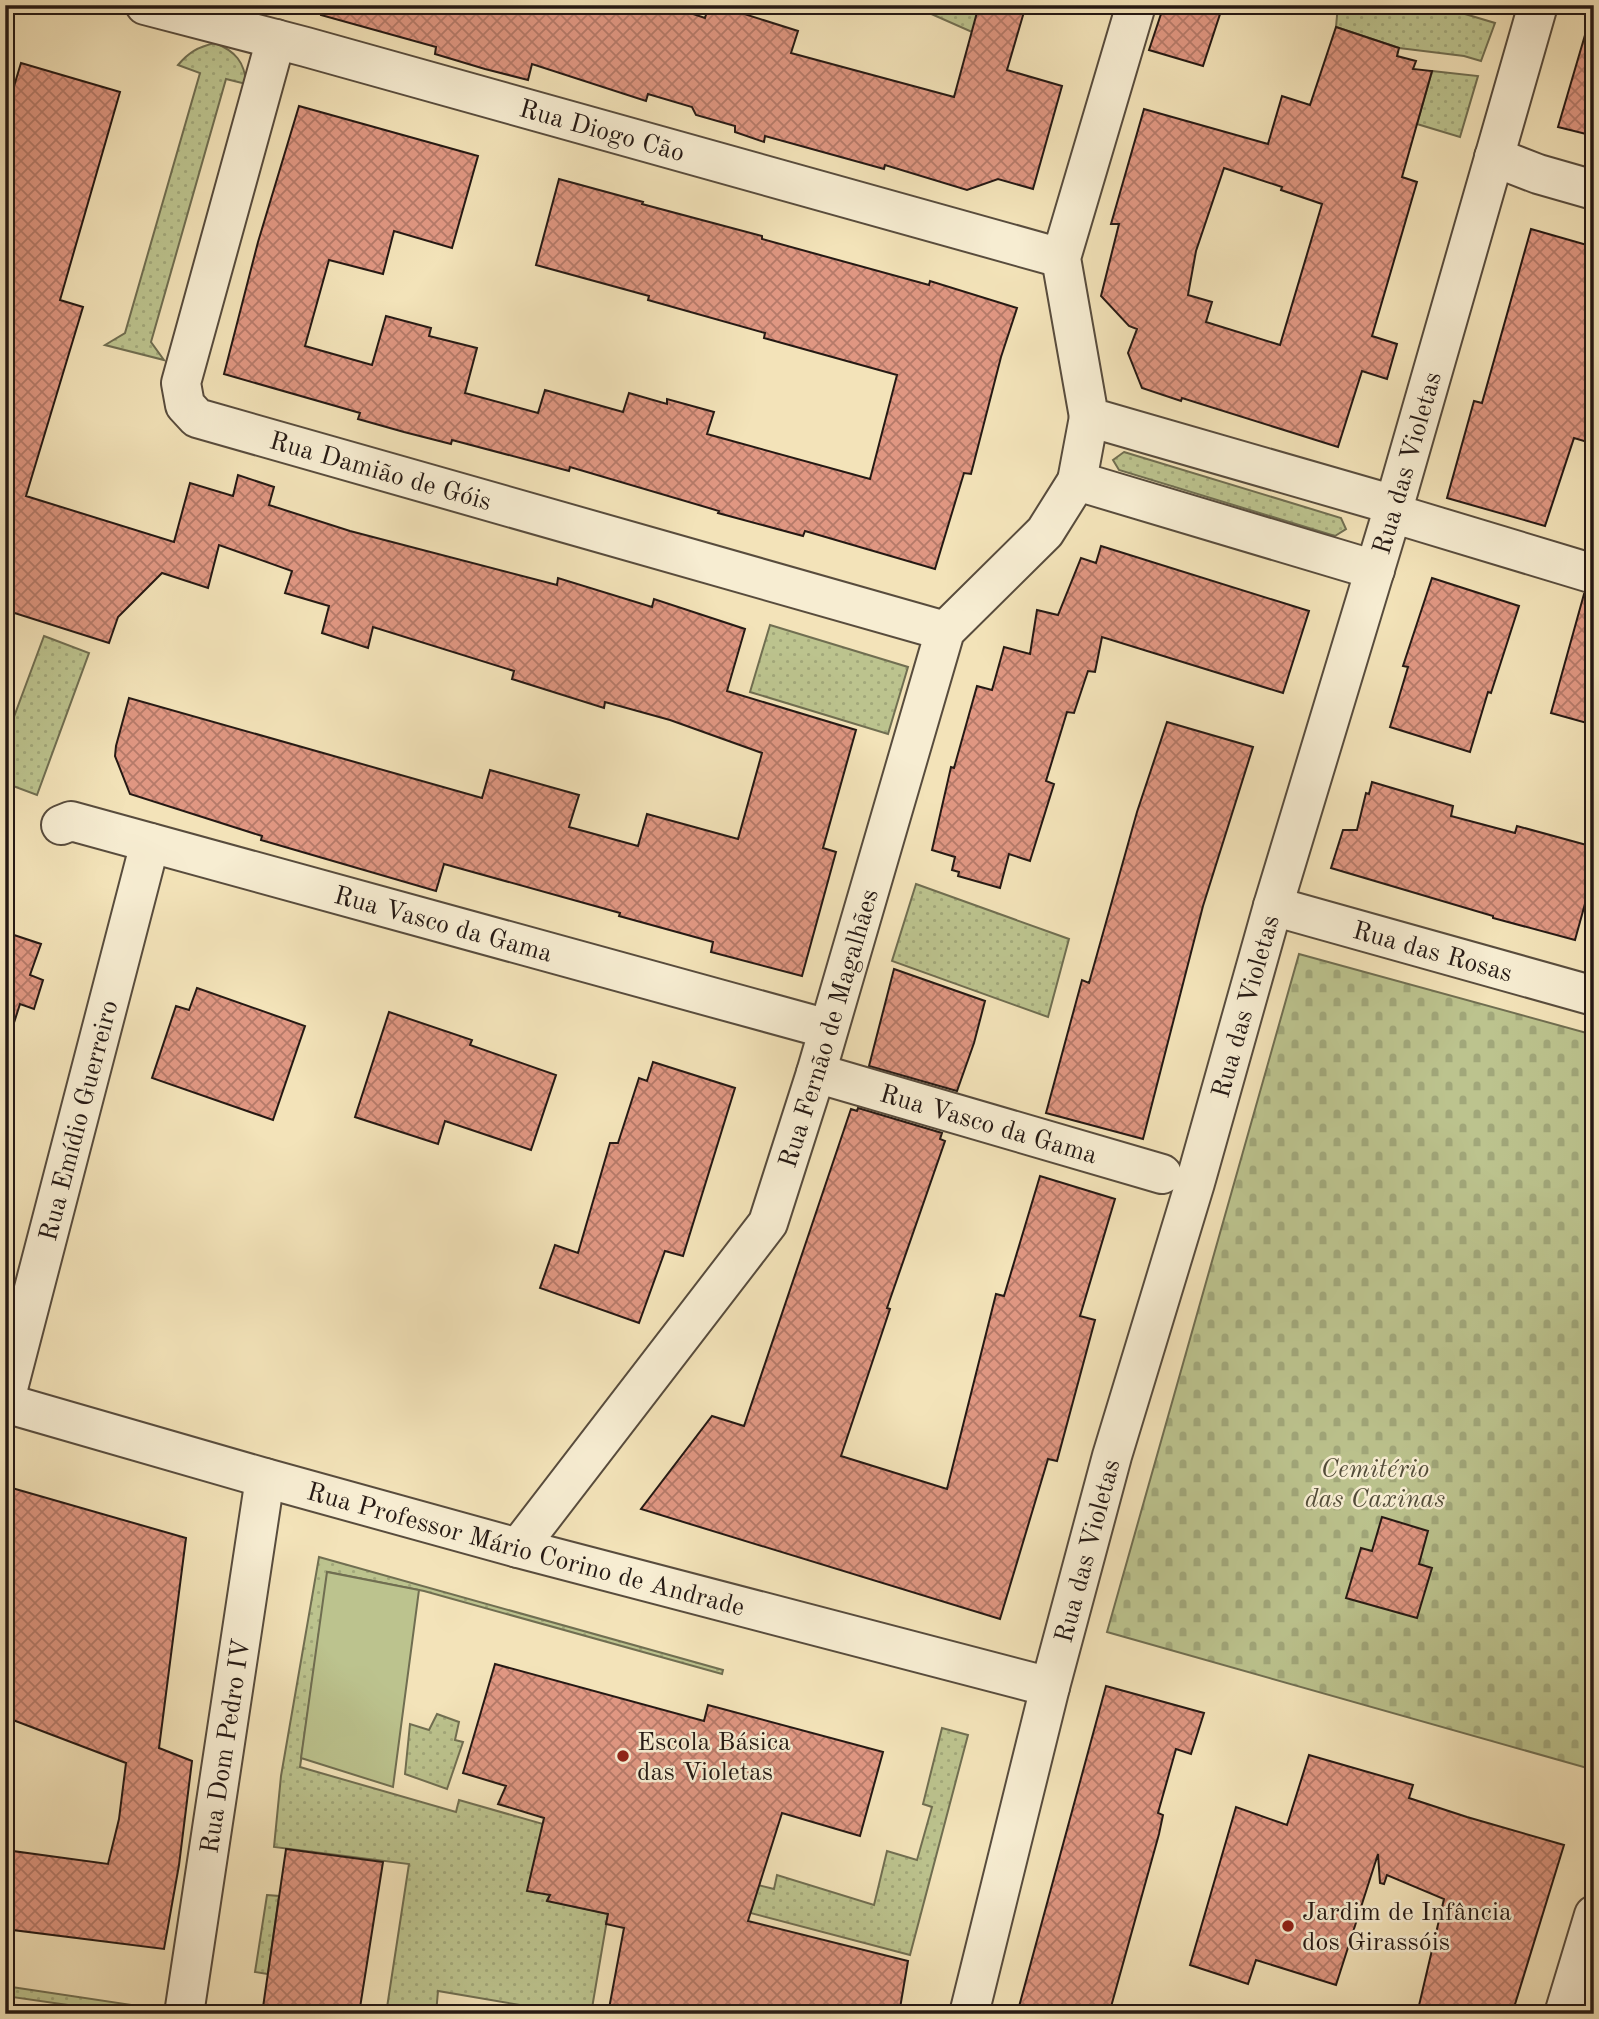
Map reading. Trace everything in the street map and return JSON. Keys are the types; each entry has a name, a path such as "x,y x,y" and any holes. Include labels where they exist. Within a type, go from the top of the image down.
{"street":[{"name":"Rua Diogo Cão","path":"145,5 276,39 1061,258"},
{"name":"Rua Fernão de Magalhães","path":"518,1548 768,1223 816,1073 945,631 1045,533 1077,481 1089,417 1061,258 1136,5"},
{"name":"Rua das Violetas","path":"969,2014 1050,1688 1112,1456 1195,1183 1273,906 1393,509 1538,5"},
{"name":"Rua Damião de Góis","path":"276,39 181,383 185,405 197,418 945,631"},
{"path":"1494,157 1594,190"},
{"path":"1089,417 1594,573"},
{"path":"1077,481 1374,570"},
{"name":"Rua Vasco da Gama","path":"61,825 71,821 828,1029"},
{"name":"Rua Emídio Guerreiro","path":"5,1402 150,843"},
{"name":"Rua das Rosas","path":"1273,906 1594,996"},
{"name":"Rua Vasco da Gama","path":"816,1073 1162,1174"},
{"name":"Rua Professor Mário Corino de Andrade","path":"5,1402 518,1548 1050,1688"},
{"name":"Rua Dom Pedro IV","path":"184,2014 265,1478"},
{"path":"1564,2014 1585,1984 1594,1915"}],"green space":[{"path":"911,5 989,5 972,32"},
{"path":"1338,5 1435,5 1495,23 1481,61 1464,56 1399,48 1336,27"},
{"path":"215,43 238,58 244,69 246,84 226,79 151,342 164,360 105,345 125,333 200,73 178,65 194,51"},
{"path":"1432,71 1478,76 1460,137 1417,124"},
{"path":"1124,452 1341,518 1346,529 1335,536 1119,470 1113,460"},
{"path":"770,625 908,667 888,734 750,692"},
{"path":"44,636 89,653 37,795 5,783 5,741"},
{"path":"916,884 1069,939 1048,1017 892,961"},
{"name":"Cemitério das Caxinas","path":"1299,954 1594,1035 1594,1770 1107,1632"},
{"path":"319,1557 723,1670 722,1674 424,1591 328,1572 300,1767 456,1812 459,1800 738,1880 774,1889 777,1875 874,1905 887,1851 917,1860 932,1807 923,1804 942,1728 968,1735 910,1955 614,1877 550,1895 547,1900 608,1914 591,2014 573,2014 438,1991 436,2014 386,2014 409,1864 274,1847 281,1776"},
{"path":"327,1572 419,1590 393,1787 301,1758"},
{"path":"437,1714 459,1722 455,1740 463,1742 447,1789 405,1774 410,1724 429,1730"},
{"path":"267,1895 279,1896 268,1974 255,1972"},
{"path":"5,1986 132,2005 131,2014 5,1996"}],"building":[{"path":"322,5 666,5 705,18 709,5 716,5 798,31 791,53 954,97 979,5 1026,5 1007,70 1062,86 1033,189 998,179 967,190 885,165 884,169 765,136 764,142 735,132 735,126 696,115 692,107 648,94 646,101 532,64 528,80 485,69 435,54 436,47 321,15"},
{"path":"1164,5 1223,5 1203,66 1149,50"},
{"path":"1336,27 1399,48 1397,56 1416,61 1413,69 1432,71 1402,177 1417,182 1372,336 1397,344 1387,379 1362,371 1338,447 1142,388 1128,353 1137,329 1129,326 1101,296 1119,224 1111,224 1144,109 1268,144 1282,96 1310,105","holes":["1224,168 1282,187 1281,190 1322,204 1280,345 1206,322 1212,302 1188,295 1196,251"]},
{"path":"1585,35 1594,36 1594,136 1558,127"},
{"path":"21,63 120,92 60,300 83,307 26,496 174,542 190,483 233,496 238,475 274,487 269,505 350,531 557,585 558,578 652,607 654,599 745,629 727,691 856,730 823,848 836,852 802,976 711,952 713,942 444,864 436,891 261,840 262,836 130,794 115,756 129,698 482,798 490,770 579,795 569,827 638,846 647,814 738,839 762,753 670,720 605,702 604,708 512,679 514,671 373,627 368,648 322,633 329,606 285,593 292,571 219,545 208,588 162,573 118,617 109,643 5,610 5,116"},
{"path":"299,106 478,156 452,248 394,231 383,274 329,260 305,346 372,365 386,316 431,328 429,336 477,348 465,393 538,413 545,390 623,412 629,393 667,404 667,399 714,412 707,434 870,479 897,375 764,338 765,333 648,300 649,296 536,265 559,179 762,236 762,239 929,285 930,281 1017,308 1001,357 971,474 964,473 935,569 805,531 803,536 718,513 719,511 570,467 569,471 452,440 451,444 404,432 358,419 360,413 224,374 258,242"},
{"path":"1531,229 1594,247 1594,444 1574,438 1545,526 1447,498 1474,401 1482,403"},
{"path":"1101,546 1309,611 1283,693 1102,637 1095,672 1088,671 1074,713 1067,712 1046,781 1054,784 1030,861 1009,854 1000,888 958,876 959,872 952,870 955,857 932,850 951,767 954,768 977,686 992,690 1004,647 1030,654 1037,610 1058,615 1081,558 1096,563"},
{"path":"1432,578 1519,606 1470,752 1390,727 1408,667 1403,666"},
{"path":"1584,594 1594,595 1594,725 1551,713"},
{"path":"1167,722 1253,747 1203,906 1143,1139 1046,1113 1082,980 1089,983 1137,812"},
{"path":"1372,782 1453,806 1451,816 1515,833 1517,826 1594,847 1594,871 1575,940 1493,918 1331,868 1343,830 1357,830 1366,793 1369,794"},
{"path":"5,932 41,944 30,975 43,980 34,1009 20,1004 11,1032 5,1031"},
{"path":"894,969 985,1001 957,1091 869,1066"},
{"path":"197,988 305,1026 273,1120 152,1078 176,1006 189,1010"},
{"path":"389,1012 472,1040 470,1045 556,1075 531,1150 445,1121 438,1144 355,1117"},
{"path":"653,1062 735,1088 683,1256 665,1251 639,1323 540,1288 555,1245 578,1253 610,1143 618,1143 639,1078 647,1081"},
{"path":"858,1108 942,1133 940,1139 945,1141 887,1308 890,1309 841,1456 947,1489 996,1294 1004,1296 1040,1176 1115,1199 1080,1316 1095,1320 1057,1461 1048,1459 1000,1619 641,1509 712,1416 744,1426 851,1109 857,1111"},
{"path":"5,1486 186,1538 159,1748 192,1761 179,1865 164,1949 5,1929 5,1850 108,1864 119,1819 126,1763 5,1717"},
{"path":"1382,1517 1428,1531 1419,1564 1432,1568 1417,1618 1346,1598 1361,1548 1372,1551"},
{"path":"495,1664 704,1721 708,1705 883,1752 860,1836 782,1813 748,1921 908,1961 899,2014 608,2014 624,1928 606,1924 608,1914 547,1901 550,1895 527,1891 544,1818 498,1804 506,1786 463,1773"},
{"path":"1106,1686 1204,1713 1191,1754 1176,1749 1158,1813 1163,1815 1159,1834 1109,2014 1017,2014"},
{"path":"1309,1755 1413,1785 1409,1798 1564,1845 1512,2014 1417,2014 1444,1899 1387,1875 1384,1884 1380,1883 1378,1854 1336,1985 1256,1960 1248,1984 1190,1965 1236,1807 1287,1825"},
{"path":"286,1849 383,1862 359,2014 262,2014"}],"place":[{"name":"Escola Básica das Violetas","path":"623,1756"},
{"name":"Jardim de Infância dos Girassóis","path":"1288,1926"}]}
